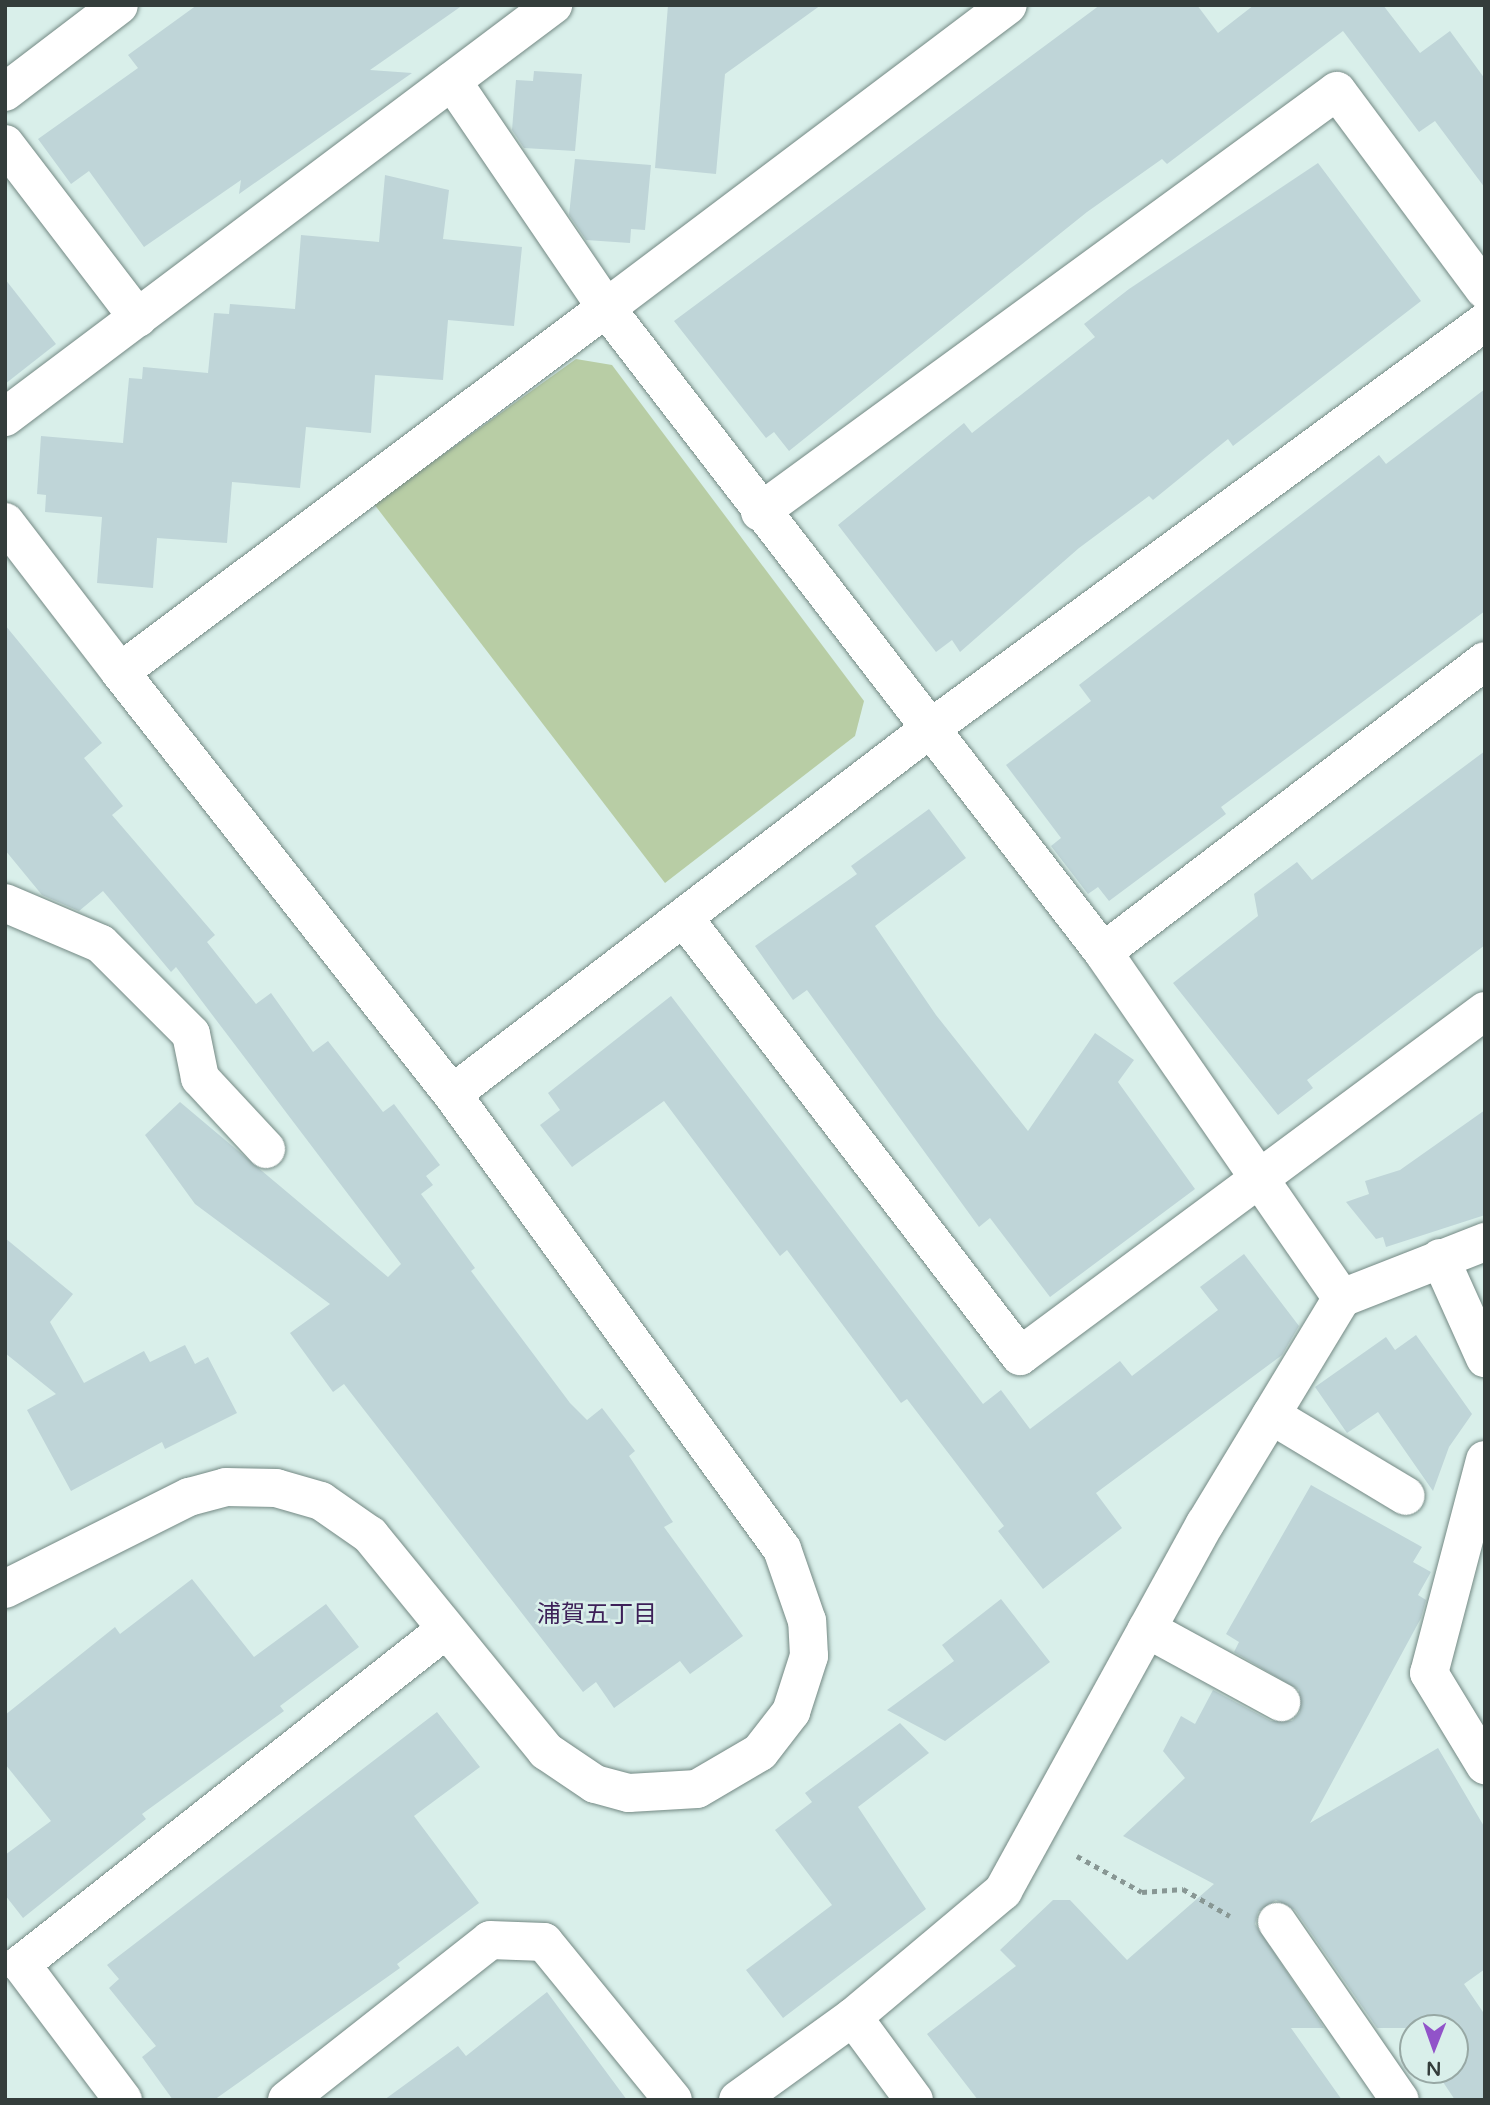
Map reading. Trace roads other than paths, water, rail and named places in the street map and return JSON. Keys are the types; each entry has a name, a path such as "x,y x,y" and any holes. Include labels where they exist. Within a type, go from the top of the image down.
{"street":[{"path":"5,92 119,5"},
{"path":"5,417 553,5"},
{"path":"120,672 607,309 1008,5"},
{"path":"452,81 607,309 927,730 1103,952 1265,1180 1342,1298"},
{"path":"760,512 1337,91 1485,290"},
{"path":"5,144 138,318"},
{"path":"452,1094 927,730 1485,322"},
{"path":"5,522 452,1094 782,1549 801,1591 808,1656 791,1712 760,1752 697,1789 629,1793 595,1784 545,1751 444,1630 370,1535 321,1501 264,1487 226,1487 189,1497 5,1589"},
{"path":"1103,952 1485,661"},
{"path":"5,903 101,944 191,1034 200,1078 265,1149"},
{"path":"684,918 1020,1356 1265,1180 1485,1011"},
{"path":"738,2100 853,2017 1003,1891 1037,1834 1147,1629 1342,1298 1485,1242"},
{"path":"1440,1258 1485,1358"},
{"path":"1271,1415 1406,1496"},
{"path":"1485,1460 1471,1565 1429,1673 1485,1765"},
{"path":"1147,1629 1281,1702"},
{"path":"122,2100 21,1964 444,1630"},
{"path":"1277,1922 1400,2100"},
{"path":"287,2100 490,1940 544,1942 673,2100"},
{"path":"853,2017 914,2100"}],"district":[{"name":"浦賀五丁目","path":"597,1615"}]}
